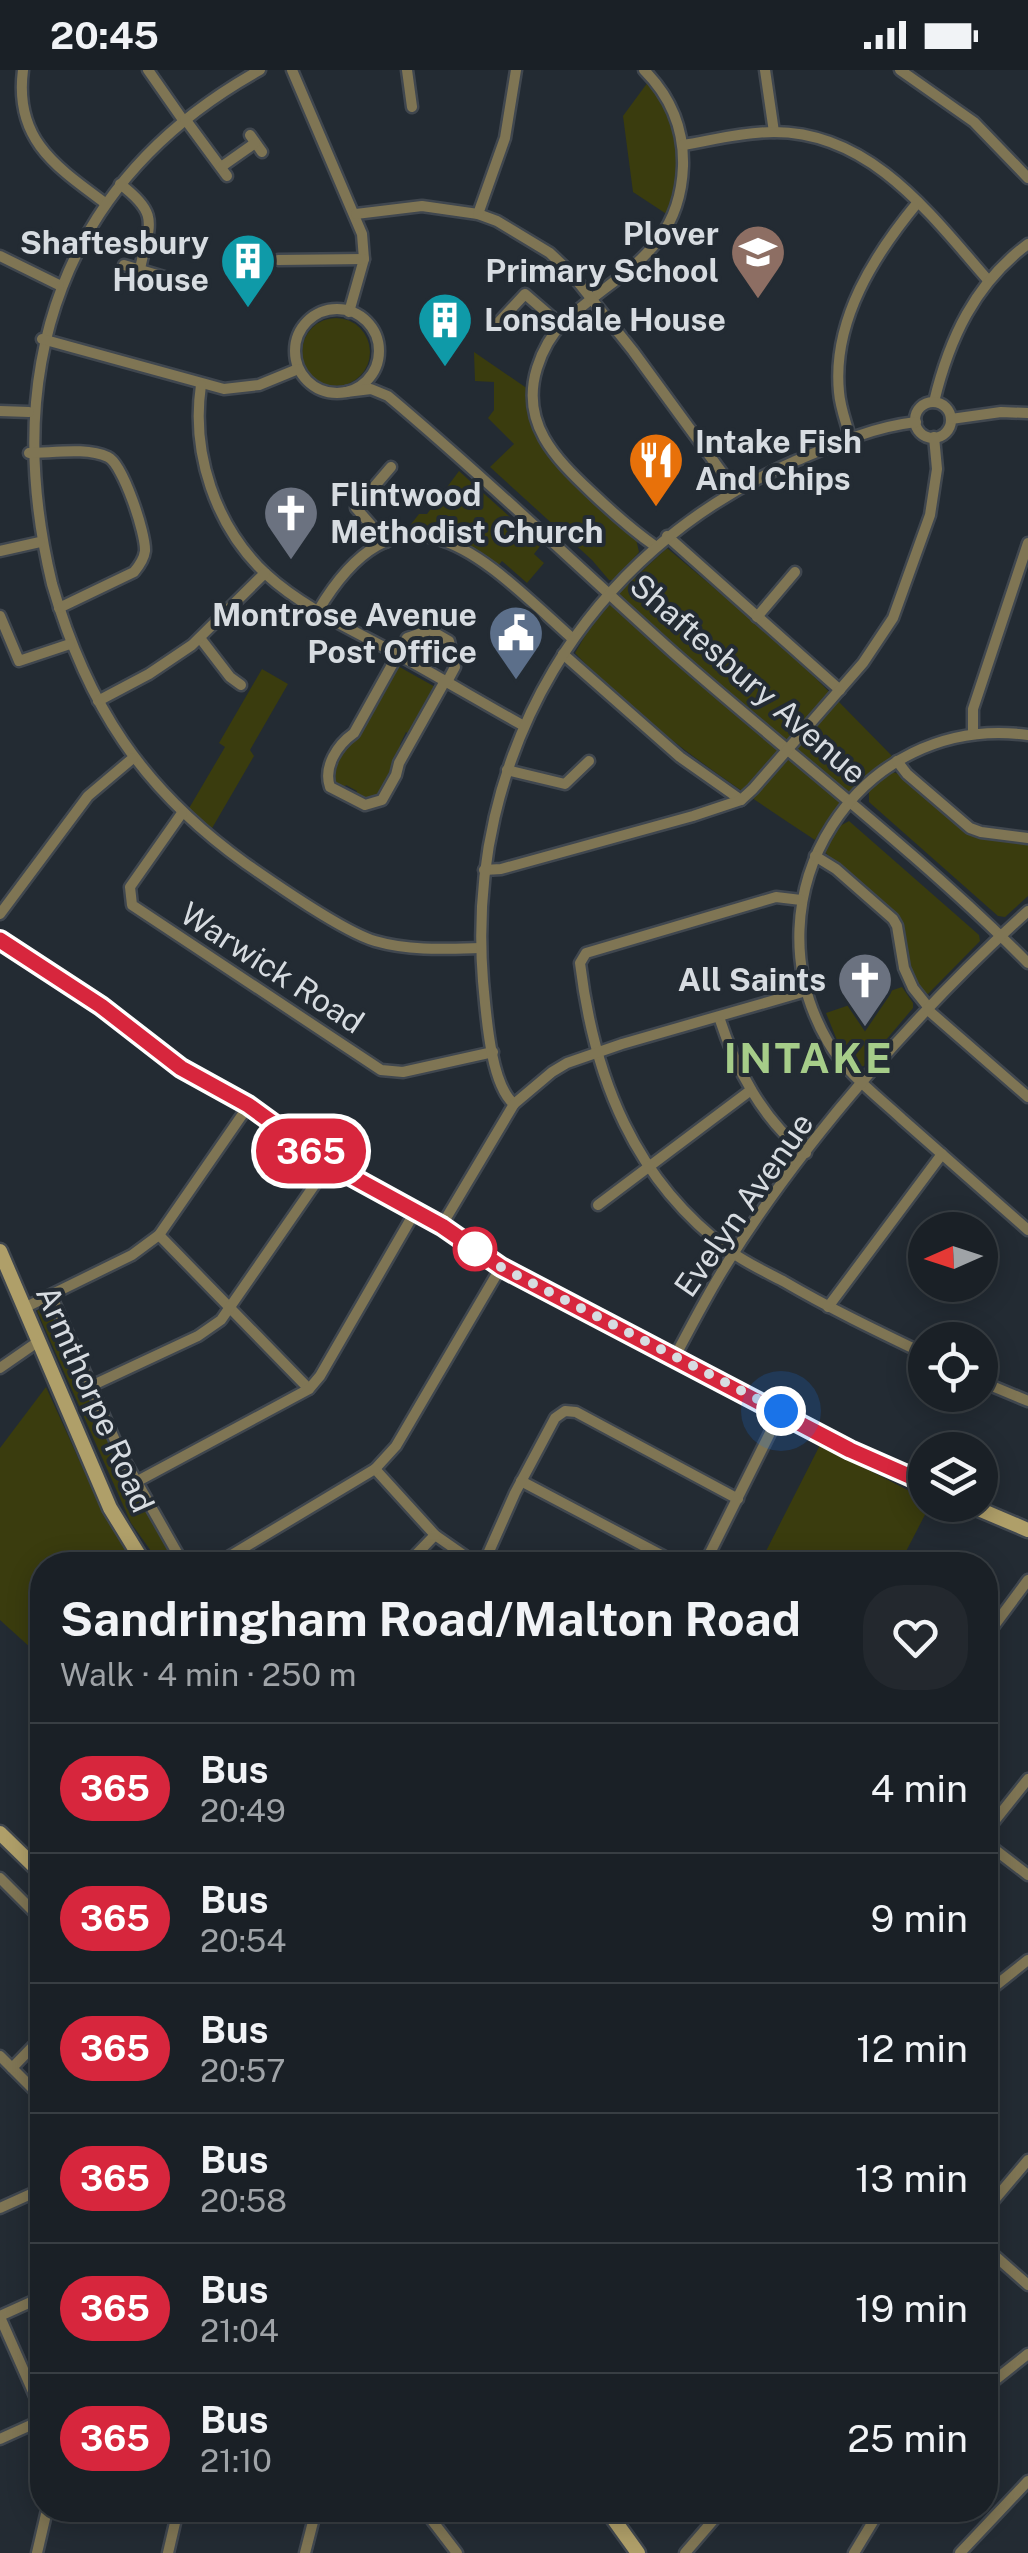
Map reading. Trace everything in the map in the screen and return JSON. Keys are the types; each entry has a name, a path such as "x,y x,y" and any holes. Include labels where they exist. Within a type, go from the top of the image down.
{"street":[{"path":"23,70 22,106 36,143 63,172 105,203"},
{"path":"148,70 224,172 256,143"},
{"path":"260,70 184,120 141,158 105,203 59,285 42,339 30,412 29,454 40,542 70,644 98,702 133,758 182,813 269,880 374,940 414,948 480,948"},
{"path":"292,70 362,234 364,259 349,312"},
{"path":"407,70 412,107"},
{"path":"478,214 505,138 516,70"},
{"path":"644,70 670,105 683,145 679,195 659,240 632,270 561,325 544,348 533,379 532,399 541,435 551,453 628,526 655,546"},
{"path":"765,70 774,132"},
{"path":"900,70 974,122 1028,178"},
{"path":"683,145 774,132 850,151 884,171 918,202 988,280"},
{"path":"120,184 138,197 148,211 150,221 140,270"},
{"path":"850,437 839,397 841,345 850,314 876,259 918,202"},
{"path":"356,214 429,206 478,214 550,253 592,300 734,489"},
{"path":"934,402 956,333 988,280 1028,244"},
{"path":"0,256 59,285"},
{"path":"278,260 364,259"},
{"path":"124,264 164,277"},
{"path":"498,324 524,294 561,325"},
{"path":"334,309 362,317 374,331 378,376 388,396 371,389 319,389 306,381 298,369 296,342 310,319 334,309"},
{"path":"42,339 201,385 245,389 298,369"},
{"path":"346,392 370,377 379,357"},
{"path":"201,385 200,440 213,493 234,534 265,573 318,611 524,726"},
{"name":"Shaftesbury Avenue","path":"388,396 674,653 850,801 1028,963"},
{"path":"934,402 946,407 951,419 946,432 934,438 921,432 916,422 920,408 934,402"},
{"path":"0,411 30,412"},
{"path":"951,419 1002,412 1028,413"},
{"path":"514,1104 505,1094 492,1052 480,948 484,870 506,770 524,726 563,654 610,592 655,546 734,489 850,437 916,422"},
{"path":"484,870 502,869 741,800 840,690 884,634 924,537 936,487 934,438"},
{"path":"29,454 87,453 112,460 123,473 144,545 142,562 134,572 60,608"},
{"path":"386,542 356,508 391,467"},
{"path":"667,536 840,690"},
{"path":"318,611 359,556 386,542 418,537 463,546 490,565 572,640"},
{"path":"0,551 40,542"},
{"path":"973,734 972,709 1028,543"},
{"path":"756,617 796,572"},
{"path":"98,702 149,674 200,638 265,573"},
{"path":"0,616 19,661 70,644"},
{"path":"430,630 446,638 455,659 382,800 373,804 357,802 330,787 327,773 398,655 405,640 430,630"},
{"path":"200,638 230,677 241,685"},
{"path":"563,654 680,758 741,800"},
{"path":"1028,735 973,734 928,746 869,782 830,827 814,856 801,900 798,936 806,991 828,1042 863,1084 1028,1230"},
{"path":"0,914 88,796 133,758"},
{"path":"506,770 564,784 589,761"},
{"path":"897,762 970,828 1028,838"},
{"name":"Warwick Road","path":"182,813 130,886 132,904 381,1070 403,1072 492,1052"},
{"path":"814,856 893,919 908,978 929,1009 1028,1097"},
{"path":"801,900 776,898 586,953 580,964 595,1052 612,1100 648,1166 704,1230 733,1254 908,1346"},
{"name":"Evelyn Avenue","path":"674,1358 733,1254 806,1152 929,1009 1028,911"},
{"path":"0,940 101,1006 181,1068 248,1105 329,1164 416,1210 501,1267 850,1450 908,1476"},
{"path":"442,1226 514,1104 552,1072 595,1052 806,991"},
{"path":"719,1017 728,1046 752,1090 777,1125 806,1152"},
{"path":"598,1206 752,1090"},
{"path":"24,1308 132,1255 159,1235 248,1105"},
{"path":"828,1307 942,1154"},
{"path":"91,1386 198,1336 232,1309 329,1164"},
{"path":"136,1482 309,1389 416,1210"},
{"path":"159,1235 309,1389"},
{"name":"Armthorpe Road","path":"0,1252 110,1508 137,1552"},
{"path":"237,1552 374,1469 396,1446 501,1267"},
{"name":"Armthorpe Road","path":"51,1295 136,1482 176,1552"},
{"path":"0,1368 39,1341"},
{"path":"998,1388 1028,1401"},
{"path":"559,1397 564,1411"},
{"path":"486,1552 555,1418 564,1411 576,1412 738,1500"},
{"path":"711,1552 781,1411"},
{"path":"374,1469 435,1535 460,1552"},
{"path":"522,1481 656,1552"},
{"path":"998,1517 1028,1530"},
{"path":"419,1552 435,1535"},
{"path":"998,1620 1028,1580"},
{"path":"998,1817 1028,1779"},
{"path":"0,1834 30,1863"},
{"path":"998,1852 1028,1875"},
{"path":"0,1878 30,1908"},
{"path":"998,1984 1028,1960"},
{"path":"12,2068 30,2049"},
{"path":"0,2056 30,2086"},
{"path":"998,2195 1028,2160"},
{"path":"2,2204 30,2194"},
{"path":"998,2259 1028,2285"},
{"path":"30,2302 0,2316 30,2385"},
{"path":"998,2378 1028,2354"},
{"path":"0,2440 30,2426"},
{"path":"998,2513 1028,2481"},
{"path":"37,2553 44,2522"},
{"path":"168,2553 175,2522"},
{"path":"305,2553 313,2522"},
{"path":"433,2522 457,2553"},
{"path":"616,2522 638,2553"},
{"path":"686,2553 712,2522"},
{"path":"854,2553 873,2522"},
{"path":"960,2553 989,2522"}],"shaded area":[{"path":"648,82 667,112 676,146 673,198 668,215 633,192 623,116"},
{"path":"336,318 360,328 370,352 360,376 336,386 312,376 302,352 312,328"},
{"path":"474,352 528,389 531,414 550,456 581,491 636,539 639,552 616,580 609,580 490,467 514,444 488,418 494,410 494,382 475,381"},
{"path":"459,471 541,545 534,554 544,563 527,583 502,561 497,567 466,544 408,528 419,514 427,514"},
{"path":"667,548 789,651 892,756 849,794 815,840 660,730 575,653 600,610"},
{"path":"396,665 437,688 411,735 406,732 391,777 373,802 355,797 357,791 346,785 342,790 334,787 331,769"},
{"path":"262,669 288,684 250,750 254,756 211,830 188,810 225,747 219,743"},
{"path":"892,772 903,775 967,831 1028,842 1028,896 1005,917 998,916 869,802 869,791"},
{"path":"849,821 979,935 980,941 928,994 919,991 907,970 901,930 825,852 838,827"},
{"path":"902,987 913,1008 864,1066 857,1067 841,1050 826,1013"},
{"path":"47,1304 122,1467 171,1552 152,1552 131,1523 37,1311"},
{"path":"46,1387 90,1484 129,1552 30,1552 30,1647 0,1620 0,1448"},
{"path":"820,1445 908,1490 908,1522 921,1522 906,1552 766,1552"}],"bus line":[{"name":"365","path":"0,940 101,1006 156,1052 248,1105 329,1164 442,1226 501,1267 850,1450 908,1476"}],"place":[{"name":"Plover Primary School","path":"758,301"},
{"name":"Shaftesbury House","path":"248,310"},
{"name":"Lonsdale House","path":"445,369"},
{"name":"Intake Fish And Chips","path":"656,509"},
{"name":"Flintwood Methodist Church","path":"291,562"},
{"name":"Montrose Avenue Post Office","path":"516,682"},
{"name":"All Saints","path":"865,1029"}],"district":[{"name":"INTAKE","path":"809,1058"}],"route":[{"path":"475,1249 501,1267 781,1411"}]}
